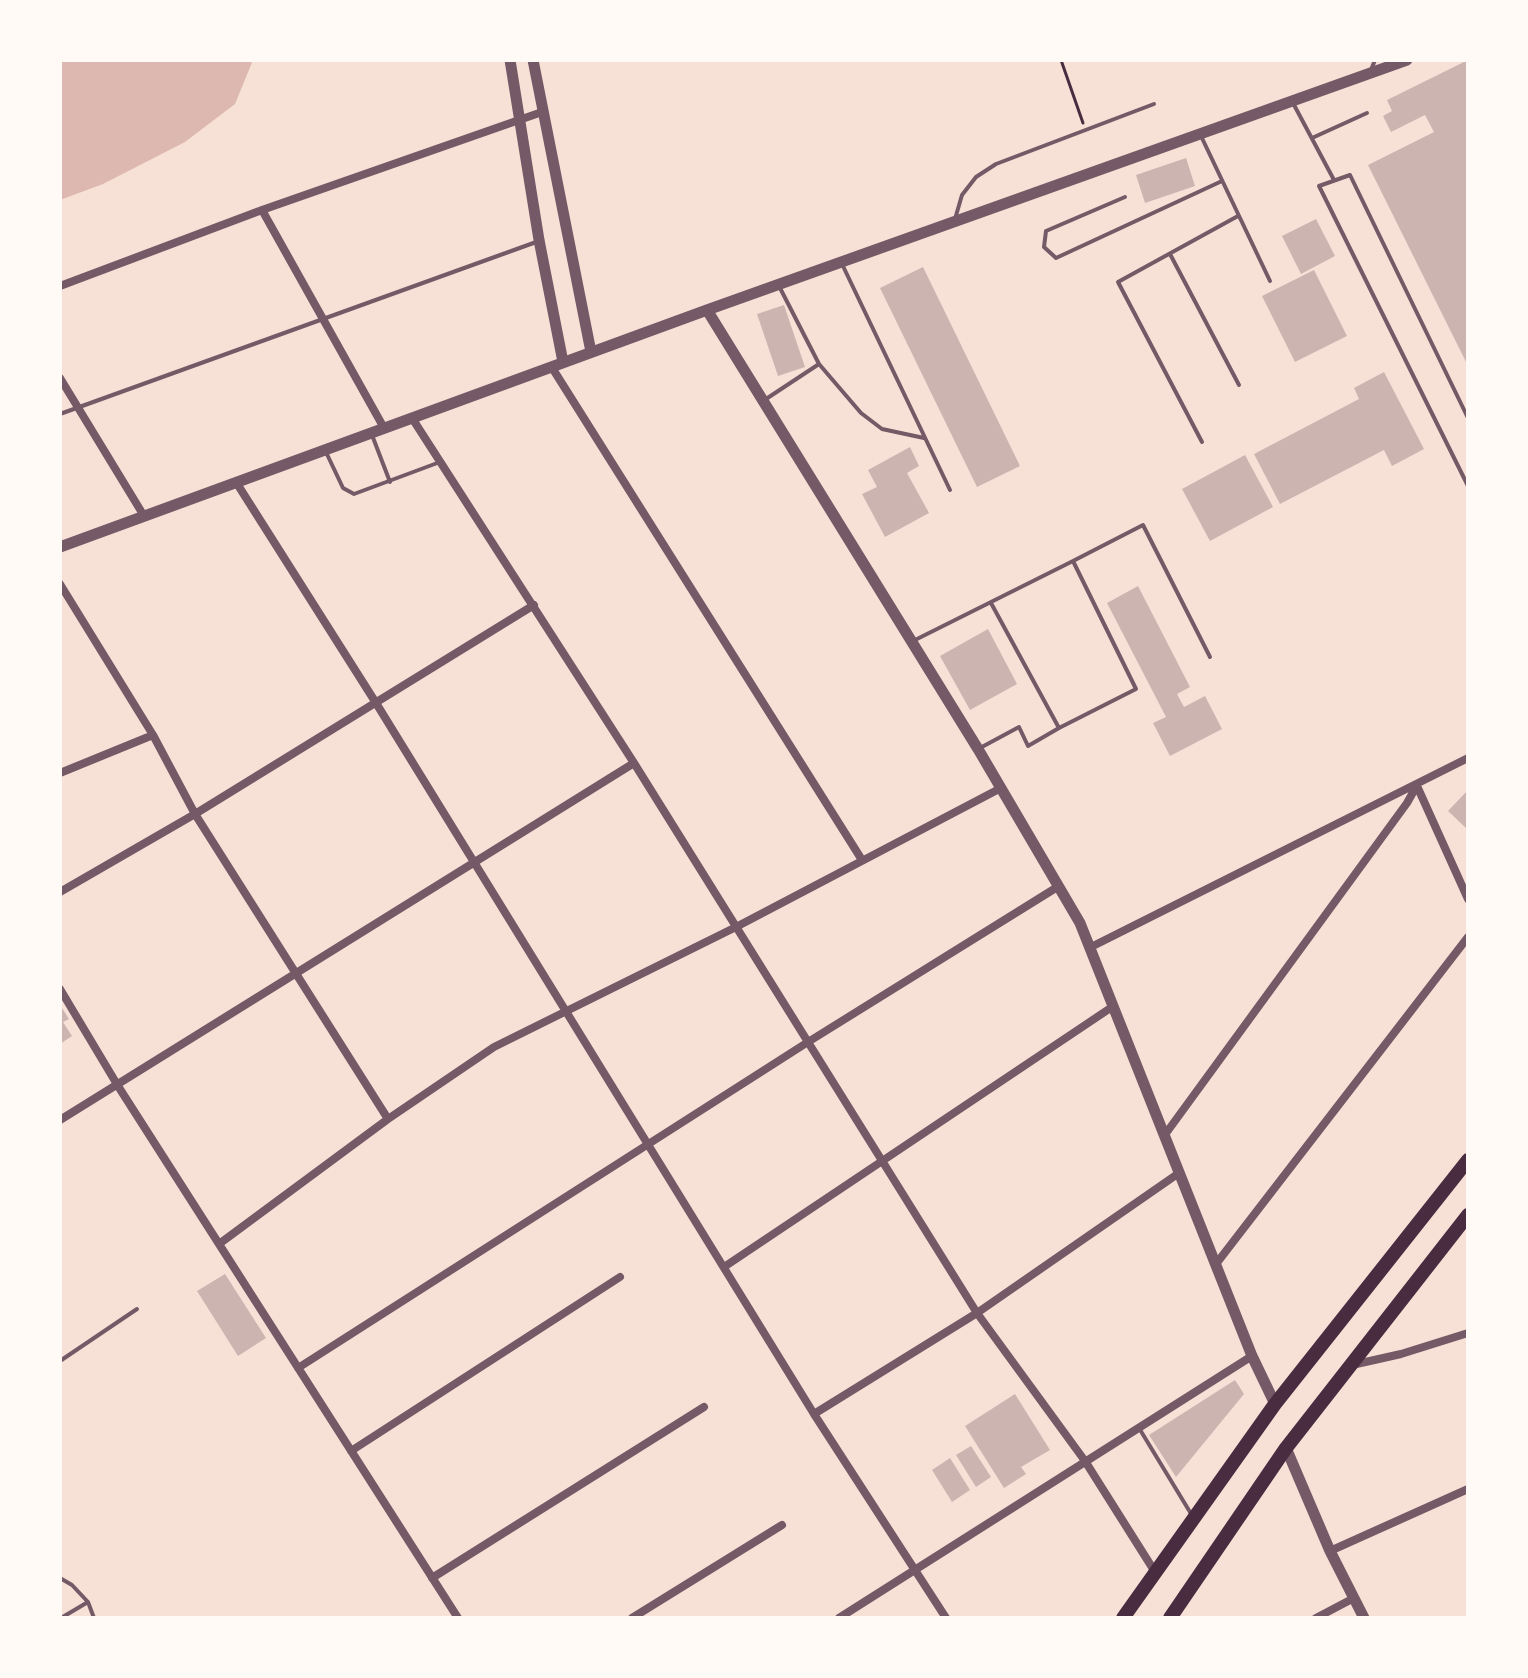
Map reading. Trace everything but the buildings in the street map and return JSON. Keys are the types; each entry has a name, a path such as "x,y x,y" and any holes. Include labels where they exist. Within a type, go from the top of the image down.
{"highway":[{"path":"1123,1618 1275,1404 1468,1160"},
{"path":"1170,1618 1286,1448 1468,1215"}],"street":[{"path":"510,60 557,364 862,860"},
{"path":"533,60 591,352"},
{"path":"60,547 557,364 1407,60"},
{"path":"60,286 262,210 542,112"},
{"path":"262,210 384,428"},
{"path":"707,310 978,749 1059,886 1091,947 1112,1007 1252,1356 1275,1404"},
{"path":"60,378 144,516"},
{"path":"412,418 634,763 977,1313 1085,1461 1155,1572"},
{"path":"236,482 474,861 814,1414 946,1618"},
{"path":"60,584 153,735 195,814 388,1119"},
{"path":"60,892 195,814 534,605"},
{"path":"60,773 153,735"},
{"path":"1091,947 1468,758"},
{"path":"60,1120 634,763"},
{"path":"1418,785 1468,899"},
{"path":"1164,1136 1418,785"},
{"path":"219,1244 388,1119 494,1047 736,927 1001,788"},
{"path":"298,1368 808,1042 1059,886"},
{"path":"1216,1264 1468,937"},
{"path":"60,989 118,1086 458,1618"},
{"path":"724,1267 1112,1007"},
{"path":"814,1414 977,1313 1179,1173"},
{"path":"351,1451 620,1277"},
{"path":"1351,1365 1401,1354 1468,1333"},
{"path":"839,1618 1252,1356"},
{"path":"432,1578 704,1407"},
{"path":"1286,1448 1330,1551 1364,1618"},
{"path":"1330,1551 1468,1489"},
{"path":"632,1618 782,1525"},
{"path":"1316,1618 1354,1598"}],"lane":[{"path":"1370,73 1375,60"},
{"path":"1292,101 1335,180"},
{"path":"954,221 962,195 976,177 996,164 1154,104"},
{"path":"1312,138 1367,113"},
{"path":"1200,134 1270,281"},
{"path":"1468,418 1350,175 1319,186 1468,486"},
{"path":"1125,197 1046,231 1044,247 1056,258 1222,181"},
{"path":"1202,442 1118,282 1238,216"},
{"path":"60,414 539,240"},
{"path":"1170,254 1239,385"},
{"path":"841,262 950,490"},
{"path":"778,285 819,364 861,413 882,429 924,439"},
{"path":"764,401 819,364"},
{"path":"371,433 390,482"},
{"path":"325,450 343,488 354,494 440,462"},
{"path":"912,642 1143,525 1210,657"},
{"path":"978,749 1019,727 1028,746 1136,689 1073,561"},
{"path":"991,603 1059,728"},
{"path":"60,1361 137,1309"},
{"path":"1138,1426 1193,1517"},
{"path":"60,1578 72,1585 88,1602 94,1618"},
{"path":"61,1618 88,1602"}],"path":[{"path":"1061,60 1085,130"}],"shaded area":[{"path":"60,60 253,60 235,104 185,142 103,184 60,200"}]}
